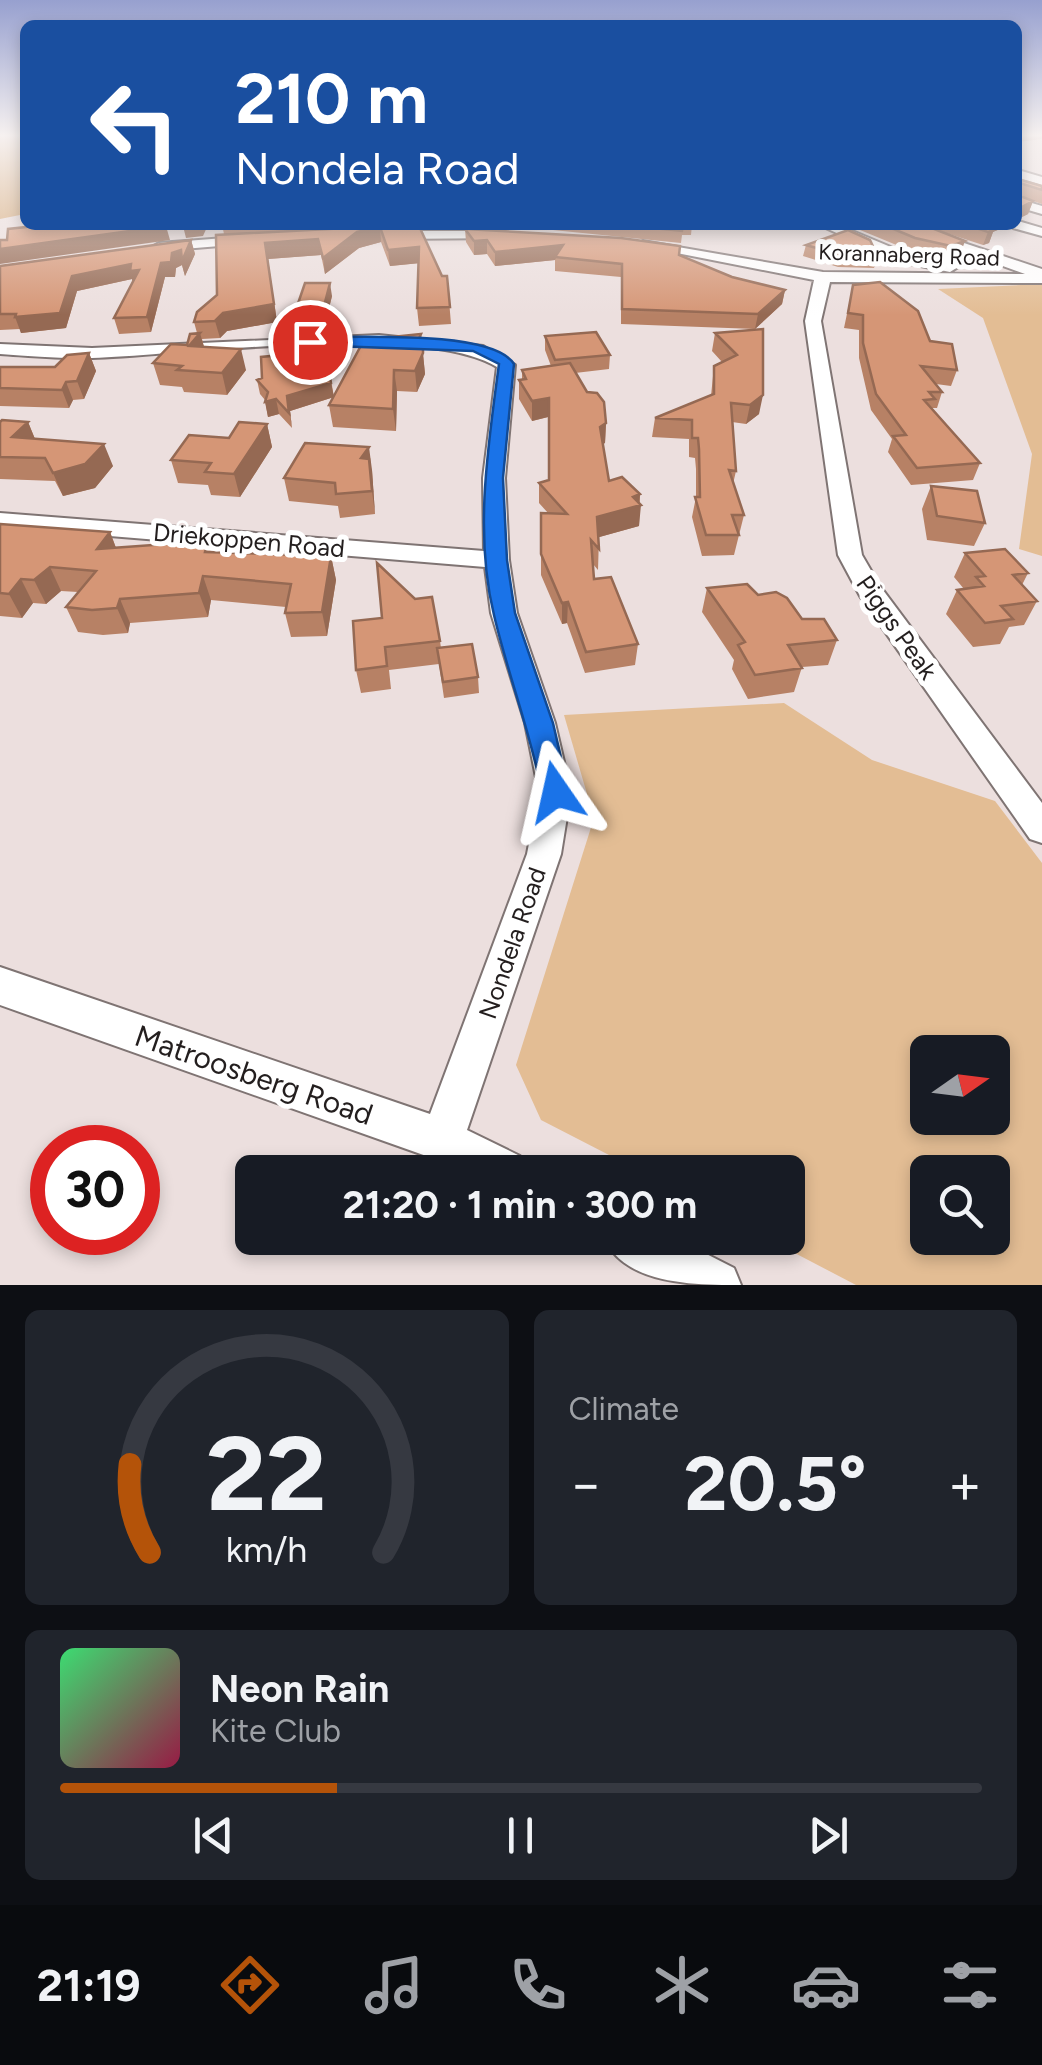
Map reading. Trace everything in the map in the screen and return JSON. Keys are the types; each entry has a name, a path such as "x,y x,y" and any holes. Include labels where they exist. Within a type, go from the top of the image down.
{"street":[{"path":"838,230 906,259 1005,281"},
{"path":"910,230 1042,276"},
{"path":"380,235 525,236"},
{"path":"144,248 276,238"},
{"name":"Korannaberg Road","path":"622,243 822,277 1005,281 1042,276"},
{"name":"Piggs Peak","path":"822,277 813,321 850,555 868,590 1042,828"},
{"name":"Nondela Road","path":"0,350 94,353 350,341 435,343 491,350 501,356 507,373 496,440 497,560 504,613 540,723 556,792 544,854 442,1140"},
{"name":"Driekoppen Road","path":"0,520 497,560"},
{"name":"Matroosberg Road","path":"0,986 442,1140 471,1155"},
{"path":"660,1255 717,1285"}],"shaded area":[{"path":"0,195 20,195 20,215 0,219"},
{"path":"1042,284 1042,556 1019,549 1032,454 983,318 938,289"},
{"path":"784,703 872,760 995,801 1042,863 1042,1285 856,1285 799,1255 805,1255 805,1155 609,1155 541,1120 516,1065 594,818 564,715"}],"building":[{"path":"8,229 137,230 0,249 0,240 7,240"},
{"path":"366,230 357,232 323,258 318,239 265,243 274,304 223,313 215,321 194,322 197,312 217,295 216,235"},
{"path":"381,230 421,230 442,276 447,276 450,307 417,308 419,247 388,250"},
{"path":"466,230 621,238 680,246 679,255 732,277 785,290 758,314 622,309 622,264 555,257 563,245 495,252 487,240 474,241"},
{"path":"848,230 870,240 878,257 841,255 806,245"},
{"path":"896,230 937,230 965,241 951,246"},
{"path":"191,240 182,261 181,250 172,253 171,262 161,263 147,317 114,318 139,270 130,271 131,264 72,276 60,313 15,317 16,314 0,314 0,266"},
{"path":"880,282 918,311 930,341 952,344 957,370 921,366 942,392 929,392 935,399 924,400 980,463 917,468 893,436 906,435 876,394 863,343 863,315 848,313 853,285"},
{"path":"305,283 330,283 324,306 298,307 300,321 292,321"},
{"path":"763,329 763,395 750,405 731,403 736,471 729,470 744,515 732,515 739,535 706,535 695,497 700,497 699,449 698,438 692,438 692,420 655,418 714,394 714,366 737,355 715,333"},
{"path":"596,332 610,355 555,360 545,336"},
{"path":"200,333 189,346 241,349 222,373 177,370 182,366 153,363 171,344 187,345 190,334"},
{"path":"302,334 304,353 326,352 331,383 287,396 289,413 276,399 265,402 268,392 257,380 262,378 261,357 281,355 288,335"},
{"path":"421,334 415,347 423,347 423,353 415,371 394,370 393,409 329,405 364,340"},
{"path":"89,353 77,381 66,382 62,390 0,388 0,367 55,367 67,355"},
{"path":"570,363 587,392 597,393 604,402 606,423 600,427 609,481 622,477 640,494 633,497 641,505 597,517 599,549 591,540 594,579 611,577 638,644 586,652 568,602 562,603 541,554 541,513 567,514 539,483 549,480 549,398 532,401 519,380 526,379 522,370"},
{"path":"2,420 28,422 12,437 104,444 85,464 53,473 45,458 0,457"},
{"path":"239,422 267,424 234,474 205,472 211,463 171,460 189,435 229,438"},
{"path":"305,443 369,447 361,458 369,459 372,491 336,494 335,483 284,478"},
{"path":"931,486 977,491 985,523 937,516"},
{"path":"0,524 110,532 97,549 208,541 205,552 331,556 322,612 285,613 291,584 203,576 199,593 120,599 117,608 66,607 96,571 50,567 34,580 21,579 9,594 0,593"},
{"path":"1005,549 1028,573 1013,575 1037,601 1001,606 1013,619 985,623 957,590 984,586 976,577 985,576 965,553"},
{"path":"377,563 415,599 432,597 440,641 385,647 387,666 356,670 353,621 382,618"},
{"path":"747,584 758,595 776,592 787,598 802,619 824,619 837,640 788,645 802,668 755,675 738,645 745,642 707,588"},
{"path":"472,644 478,677 443,682 437,648"}],"route":[{"path":"310,342 421,342 475,347 491,350 506,364 494,478 497,560 504,613 552,764 556,792"}]}
